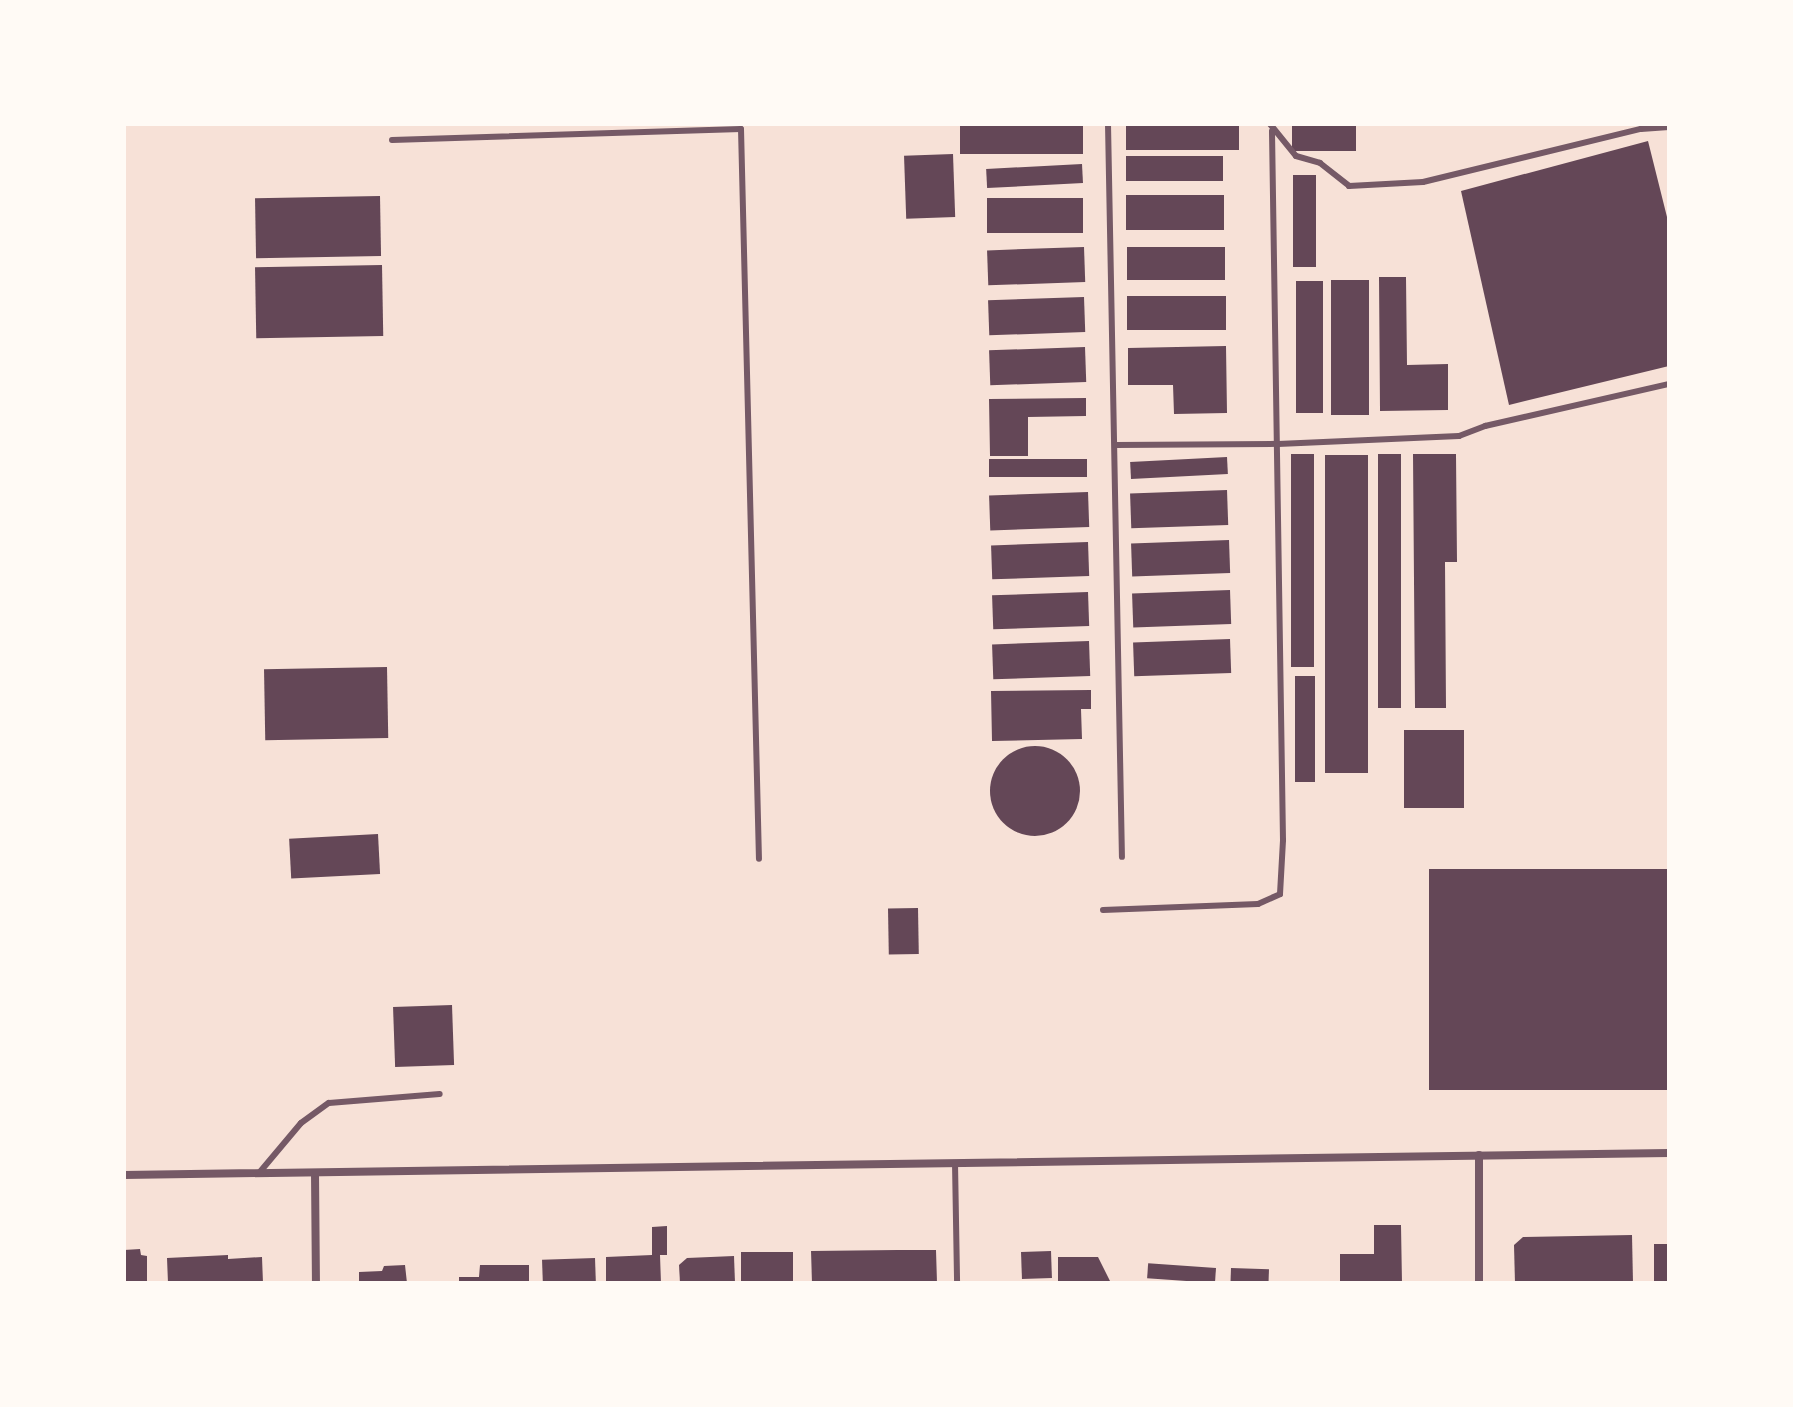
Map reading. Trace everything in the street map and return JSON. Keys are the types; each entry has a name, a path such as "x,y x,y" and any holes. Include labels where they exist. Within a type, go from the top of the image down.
{"street":[{"path":"124,1175 1669,1153"},
{"path":"1479,1155 1479,1283"},
{"path":"315,1173 316,1283"}],"lane":[{"path":"1108,124 1122,857"},
{"path":"1271,128 1296,156 1320,163 1349,186 1423,182 1641,129 1669,127"},
{"path":"1103,910 1258,904 1280,894 1283,840 1271,128"},
{"path":"392,140 741,129 759,859"},
{"path":"1115,445 1278,444 1459,436 1485,426 1669,384"},
{"path":"259,1173 301,1123 329,1103 440,1094"},
{"path":"955,1163 957,1283"}],"building":[{"path":"960,124 1083,124 1083,154 960,154"},
{"path":"1126,124 1239,124 1239,150 1126,150"},
{"path":"1292,124 1356,124 1356,151 1292,151"},
{"path":"1648,141 1669,225 1669,366 1509,405 1461,191"},
{"path":"953,154 955,217 906,219 904,156"},
{"path":"1126,156 1223,156 1223,181 1126,181"},
{"path":"1082,164 1083,183 987,188 986,169"},
{"path":"1293,175 1316,175 1316,267 1293,267"},
{"path":"1126,195 1224,195 1224,230 1126,230"},
{"path":"380,196 381,256 256,258 255,198"},
{"path":"987,198 1083,198 1083,233 987,233"},
{"path":"1084,247 1085,282 988,285 987,250"},
{"path":"1127,247 1225,247 1225,280 1127,280"},
{"path":"382,265 383,336 256,338 255,267"},
{"path":"1379,277 1406,277 1407,365 1448,364 1448,410 1380,411"},
{"path":"1331,280 1369,280 1369,415 1331,415"},
{"path":"1296,281 1323,281 1323,413 1296,413"},
{"path":"1127,296 1226,296 1226,330 1127,330"},
{"path":"1084,297 1085,332 989,335 988,300"},
{"path":"1226,346 1227,413 1174,414 1173,385 1128,385 1128,348"},
{"path":"1085,347 1086,382 990,385 989,350"},
{"path":"1086,398 1086,416 1028,417 1028,456 990,456 989,399"},
{"path":"1291,454 1314,454 1314,667 1291,667"},
{"path":"1378,454 1401,454 1401,708 1378,708"},
{"path":"1413,454 1456,454 1457,562 1445,562 1446,708 1415,708"},
{"path":"1325,455 1368,455 1368,773 1325,773"},
{"path":"1227,457 1228,474 1131,479 1130,462"},
{"path":"989,459 1087,459 1087,477 989,477"},
{"path":"1227,490 1228,525 1131,528 1130,493"},
{"path":"1088,492 1089,527 990,530 989,495"},
{"path":"1229,540 1230,573 1132,576 1131,543"},
{"path":"1088,542 1089,576 992,579 991,545"},
{"path":"1230,590 1231,624 1133,627 1132,593"},
{"path":"1088,592 1089,626 993,629 992,595"},
{"path":"1230,639 1231,673 1134,676 1133,642"},
{"path":"1089,641 1090,676 993,679 992,644"},
{"path":"387,667 388,738 265,740 264,669"},
{"path":"1295,676 1315,676 1315,782 1295,782"},
{"path":"1091,690 1091,709 1081,709 1082,739 992,741 991,691"},
{"path":"1404,730 1464,730 1464,808 1404,808"},
{"path":"1035,746 1052,749 1067,759 1077,774 1080,791 1077,808 1067,823 1052,833 1035,836 1018,833 1003,823 993,808 990,791 993,774 1003,759 1018,749"},
{"path":"378,834 380,874 291,879 289,839"},
{"path":"1429,869 1669,869 1669,1090 1429,1090"},
{"path":"918,908 919,954 889,955 888,909"},
{"path":"452,1005 454,1065 395,1067 393,1007"},
{"path":"1374,1225 1401,1225 1402,1283 1340,1283 1340,1254 1374,1254"},
{"path":"667,1226 667,1255 660,1255 661,1283 606,1283 606,1257 652,1255 652,1227"},
{"path":"1632,1235 1633,1283 1515,1283 1514,1245 1523,1237"},
{"path":"1654,1244 1669,1244 1669,1283 1654,1283"},
{"path":"140,1249 141,1255 147,1256 147,1283 124,1283 124,1250"},
{"path":"936,1250 937,1283 812,1283 811,1251"},
{"path":"1051,1251 1052,1278 1022,1279 1021,1252"},
{"path":"741,1252 793,1252 793,1283 741,1283"},
{"path":"228,1255 228,1259 262,1257 263,1283 168,1283 167,1258"},
{"path":"734,1256 735,1283 680,1283 679,1265 687,1258"},
{"path":"1058,1257 1098,1257 1111,1283 1058,1283"},
{"path":"595,1258 596,1283 543,1283 542,1260"},
{"path":"1148,1263 1216,1268 1215,1283 1147,1278"},
{"path":"405,1265 407,1283 359,1283 359,1272 382,1271 384,1266"},
{"path":"480,1265 529,1265 529,1283 459,1283 459,1277 479,1277"},
{"path":"1231,1268 1269,1269 1268,1283 1230,1283"}]}
